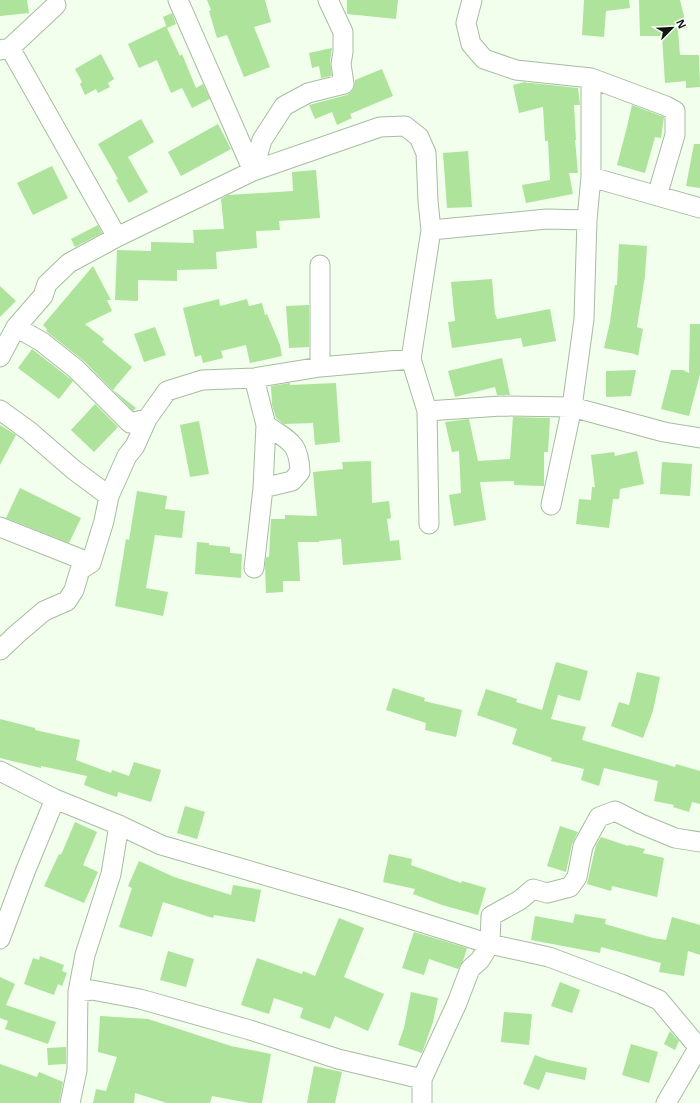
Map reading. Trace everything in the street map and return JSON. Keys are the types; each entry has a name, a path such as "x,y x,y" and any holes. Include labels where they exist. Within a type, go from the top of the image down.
{"street":[{"path":"178,0 253,171"},
{"path":"253,171 262,140 284,106 308,92 344,84 341,64 343,52 343,32 328,0"},
{"path":"472,0 466,23 471,44 484,59 516,70 591,78 676,111 675,135 657,196"},
{"path":"56,5 5,49 117,237"},
{"path":"551,505 572,407 584,319 587,220 591,177 591,78"},
{"path":"0,356 16,327 42,296 47,284 69,263 117,237 253,171 380,126 405,126 419,137 426,153 431,230 412,358 427,411 429,524"},
{"path":"591,177 700,208"},
{"path":"431,230 547,219 587,220"},
{"path":"320,265 320,367"},
{"path":"16,327 42,342 76,369 130,423 147,420"},
{"path":"0,650 44,611 67,601 74,590 80,570 91,563 104,521 109,496 127,456 135,446 147,420 167,390 202,380 254,378 320,367 412,358"},
{"path":"254,378 266,425 263,488 254,568"},
{"path":"427,411 501,406 572,407 664,432 700,438"},
{"path":"0,410 29,430 74,470 109,496"},
{"path":"263,488 292,481 300,472 300,458 293,444 266,425"},
{"path":"0,527 91,563"},
{"path":"0,771 55,799 119,824 161,845 350,900 490,944 549,957 659,1000 700,1047 666,1103"},
{"path":"0,938 55,799"},
{"path":"422,1103 422,1079 457,1003 470,969 480,960 490,944 491,916 520,900 533,890 547,893 570,887 577,877 583,846 599,817 615,811 675,838 700,842"},
{"path":"70,1103 78,1070 78,992 85,955 111,874 119,824"},
{"path":"78,992 92,990 140,999 250,1030 338,1059 422,1079"}],"building":[{"path":"0,0 27,0 29,13 0,16"},
{"path":"207,0 265,0 271,22 254,27 270,67 244,77 227,35 217,38 209,11 211,10"},
{"path":"347,0 398,0 396,19 347,14"},
{"path":"584,0 629,0 630,8 606,11 604,37 582,35"},
{"path":"639,0 680,0 687,28 678,30 680,55 699,55 700,87 686,88 686,81 665,83 662,36 640,36"},
{"path":"172,13 176,24 167,28 163,17"},
{"path":"166,26 180,56 182,54 196,88 203,84 210,99 192,108 182,88 171,93 157,60 139,68 128,44"},
{"path":"332,48 330,62 332,76 321,78 319,66 312,68 309,53"},
{"path":"101,54 114,79 108,83 110,87 98,93 96,89 85,95 80,84 82,82 75,69"},
{"path":"382,69 393,96 350,114 352,118 337,125 332,112 315,119 309,105 347,95 354,88 355,80"},
{"path":"525,82 578,88 580,105 574,105 578,173 569,173 573,194 526,203 522,185 550,180 548,141 545,141 543,107 519,113 513,85"},
{"path":"632,105 664,117 661,138 655,137 645,173 617,165"},
{"path":"141,119 154,142 128,157 148,192 129,203 116,180 118,179 98,144"},
{"path":"218,124 231,149 181,176 168,152"},
{"path":"694,144 700,144 700,188 686,186"},
{"path":"468,151 472,207 447,208 443,153"},
{"path":"52,166 68,198 33,215 17,183"},
{"path":"316,170 320,218 279,221 280,230 256,231 257,248 216,252 217,269 177,270 177,281 138,280 138,301 115,300 117,250 151,251 151,242 194,243 193,230 224,229 221,199 228,195 293,191 292,172"},
{"path":"98,225 102,233 75,247 71,239"},
{"path":"619,244 647,246 645,276 637,327 643,329 638,356 635,354 604,348 610,322 615,285 617,285"},
{"path":"93,266 111,300 107,300 112,311 85,324 104,339 102,342 132,367 113,390 136,408 133,411 84,361 46,331 47,329 43,325"},
{"path":"492,279 495,315 497,319 550,309 556,341 523,347 521,338 452,348 448,322 455,321 451,282"},
{"path":"0,286 16,301 0,317"},
{"path":"219,299 220,306 247,299 249,306 262,303 265,315 267,314 280,345 282,356 250,363 246,345 221,351 223,358 203,363 201,355 195,357 183,308"},
{"path":"309,305 309,347 289,348 286,306"},
{"path":"690,324 700,324 700,374 689,416 661,409 671,370 683,370 689,373"},
{"path":"155,327 166,355 144,362 134,334"},
{"path":"32,349 73,381 59,399 18,368"},
{"path":"502,358 510,395 497,395 495,387 455,397 448,371"},
{"path":"636,370 631,396 606,397 606,371"},
{"path":"290,383 290,385 336,383 340,442 315,445 313,423 284,424 276,418 272,405 271,386"},
{"path":"95,404 118,427 94,452 71,430"},
{"path":"513,417 550,418 548,452 544,452 544,486 514,485 514,481 480,482 486,520 454,526 449,495 461,493 459,451 452,452 445,422 469,419 478,461 510,459"},
{"path":"199,421 209,474 190,477 180,425"},
{"path":"0,425 16,435 0,465"},
{"path":"637,451 644,484 620,489 619,499 613,499 609,528 576,524 579,499 591,500 592,487 595,487 591,455 614,452 615,456"},
{"path":"371,461 372,503 389,501 391,518 387,519 390,541 399,540 401,560 343,565 341,539 319,542 298,542 300,581 283,581 283,592 266,593 265,564 266,557 269,557 271,519 285,519 285,515 317,516 313,472 343,469 342,462"},
{"path":"662,462 692,464 690,496 660,494"},
{"path":"20,488 81,518 69,543 6,518"},
{"path":"137,491 167,496 165,509 185,511 182,538 155,535 146,588 168,592 163,616 115,606 126,539 129,540"},
{"path":"197,542 230,547 230,553 242,554 241,578 195,574"},
{"path":"556,662 588,671 580,701 558,695 551,719 586,727 582,740 675,767 676,764 700,771 700,804 692,802 689,812 673,807 674,805 654,801 658,781 604,768 599,786 581,780 584,769 551,761 552,758 512,744 517,729 477,715 486,689 517,699 516,702 542,710"},
{"path":"637,672 660,677 653,711 643,738 611,726 619,702 629,705"},
{"path":"393,688 425,698 424,701 462,710 456,737 425,730 426,723 386,710"},
{"path":"0,719 35,728 35,730 80,740 76,760 111,773 112,770 129,776 134,762 161,770 151,802 118,792 117,797 84,785 87,776 41,766 41,768 0,758"},
{"path":"185,806 205,812 197,839 177,833"},
{"path":"75,822 97,832 83,865 98,872 84,903 44,886 59,854 61,855"},
{"path":"560,826 578,832 572,844 566,872 547,866"},
{"path":"601,837 628,846 645,849 643,853 664,858 657,897 612,886 611,891 587,884 596,845"},
{"path":"389,854 412,859 411,865 461,883 462,881 486,888 478,915 442,905 413,894 415,889 383,882"},
{"path":"139,861 174,877 231,895 233,885 261,890 255,922 214,915 213,918 163,902 152,937 119,927 132,888 128,886"},
{"path":"575,914 606,919 605,924 653,938 666,940 672,917 700,925 700,955 688,951 684,976 659,972 661,963 601,947 600,953 531,940 535,916 573,923"},
{"path":"339,918 364,928 344,977 384,994 368,1031 335,1016 330,1029 300,1018 303,1008 274,998 269,1014 241,1005 257,958 302,974 303,971 315,976"},
{"path":"414,932 467,948 463,961 458,969 429,959 424,975 402,968"},
{"path":"168,951 194,959 186,987 160,980"},
{"path":"40,956 64,965 62,971 67,973 62,986 58,984 54,995 24,984 33,958 39,960"},
{"path":"0,977 15,984 6,1005 56,1022 48,1044 5,1029 8,1021 0,1018"},
{"path":"560,982 580,990 572,1013 551,1006"},
{"path":"411,992 438,998 433,1022 422,1053 398,1045 404,1028"},
{"path":"504,1012 532,1014 529,1045 501,1042"},
{"path":"100,1016 148,1019 231,1046 271,1054 262,1103 249,1103 212,1096 210,1103 167,1103 135,1093 134,1103 93,1103 96,1089 106,1091 117,1057 98,1052"},
{"path":"670,1031 679,1041 675,1050 664,1044"},
{"path":"631,1044 658,1052 649,1083 622,1075"},
{"path":"66,1047 66,1064 48,1065 47,1048"},
{"path":"535,1055 548,1060 587,1068 585,1080 546,1072 539,1090 523,1084"},
{"path":"0,1064 37,1077 39,1072 63,1082 59,1103 0,1103"},
{"path":"314,1066 342,1072 335,1103 307,1103"}]}
